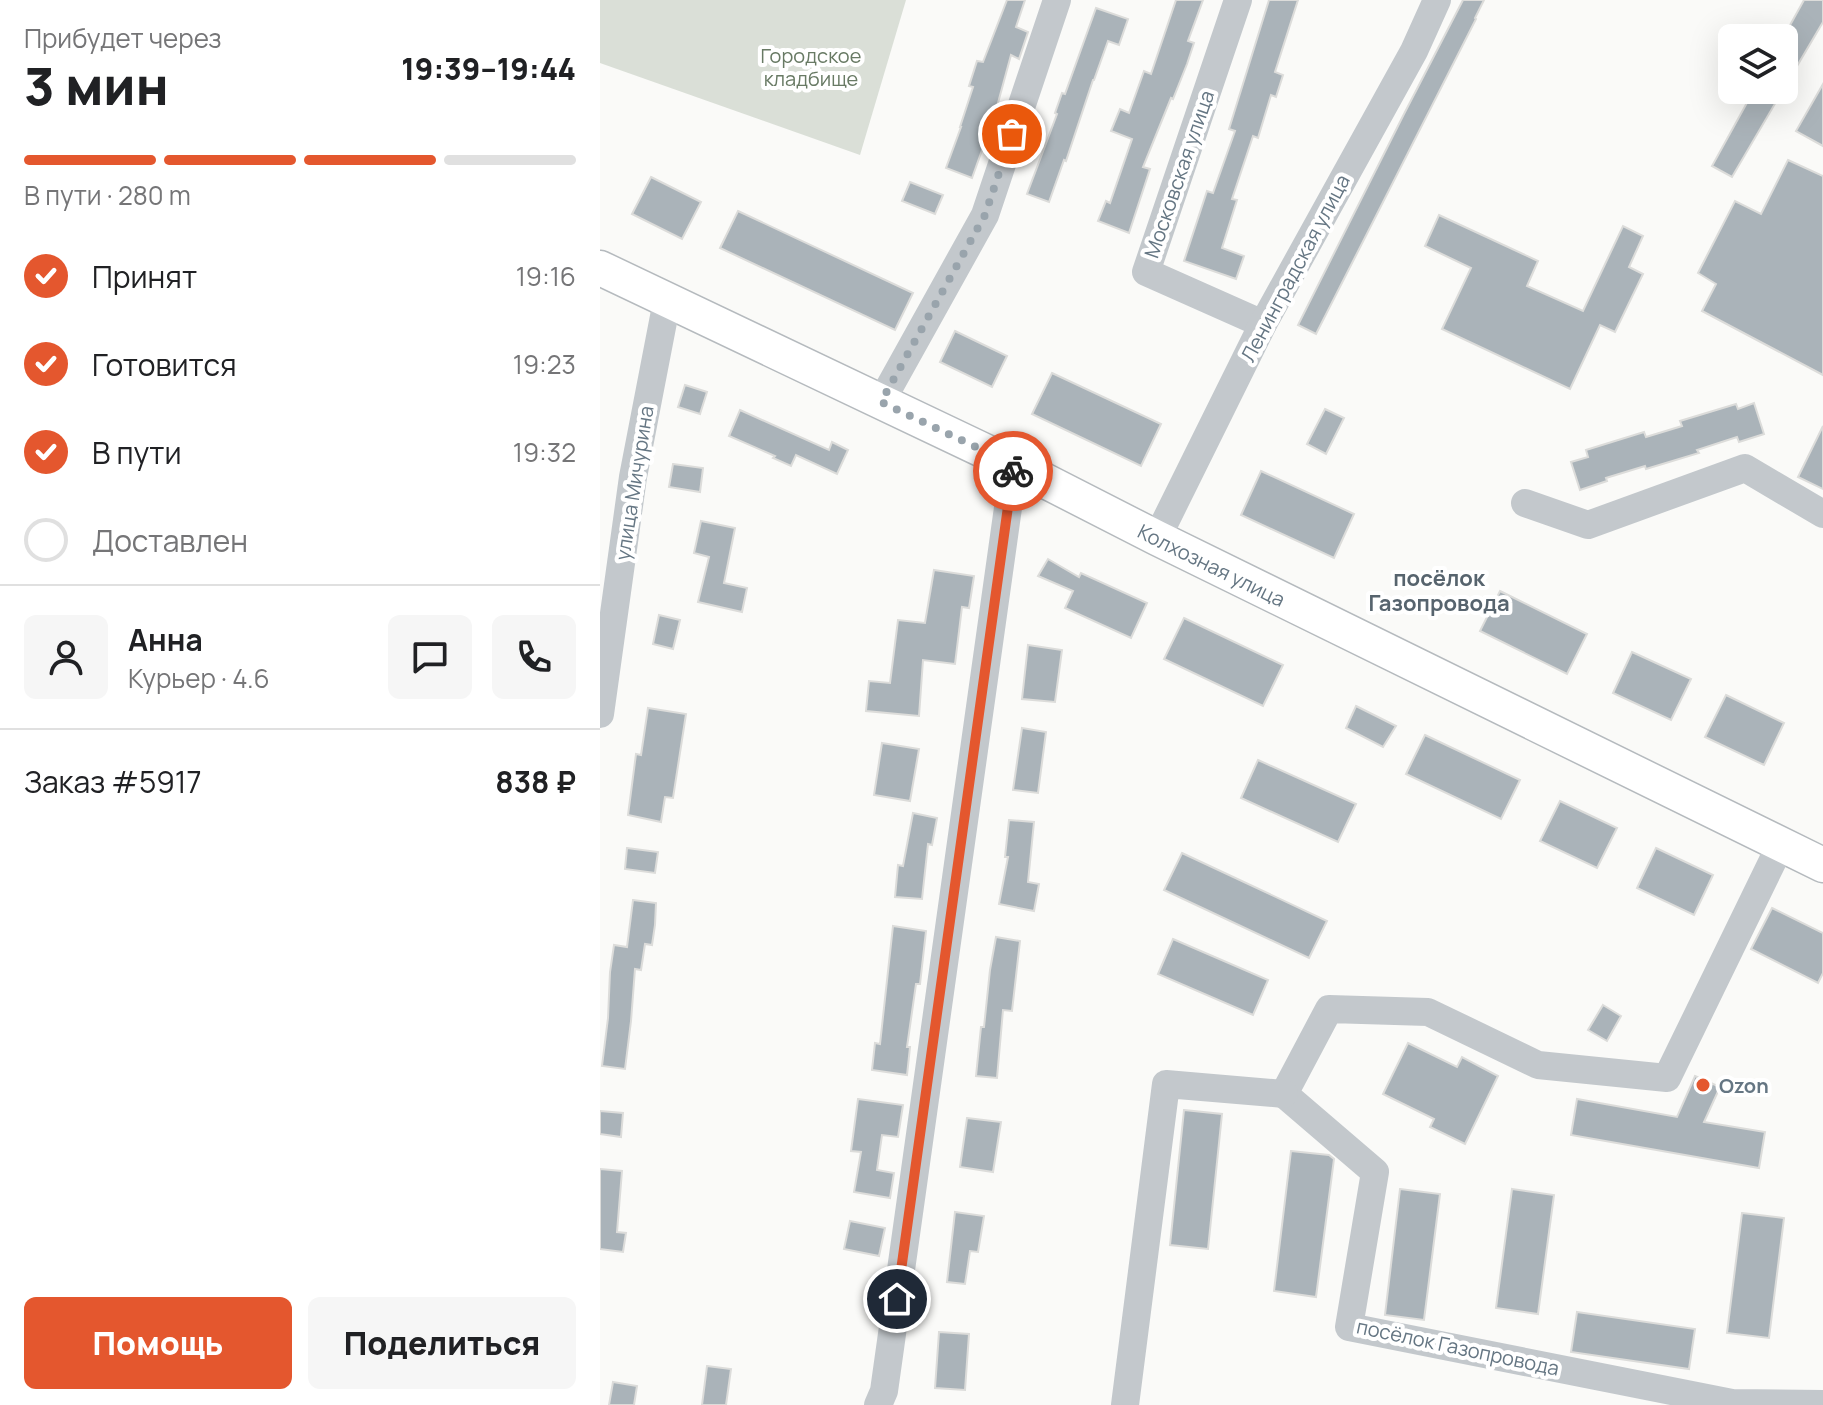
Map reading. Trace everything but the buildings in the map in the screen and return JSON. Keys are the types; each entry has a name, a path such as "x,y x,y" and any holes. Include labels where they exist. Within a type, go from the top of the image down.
{"main road":[{"name":"Колхозная улица","path":"600,268 1014,465 1823,865"}],"street":[{"path":"881,402 985,215 1057,0"},
{"name":"Московская улица","path":"1238,0 1146,272 1263,324"},
{"name":"Ленинградская улица","path":"1157,538 1263,324 1414,51 1437,0"},
{"name":"улица Мичурина","path":"600,714 633,477 667,301"},
{"path":"878,1405 884,1391 1014,465"},
{"path":"1525,503 1588,525 1745,468 1823,514"},
{"path":"1125,1405 1166,1084 1284,1094 1329,1009 1428,1012 1538,1065 1667,1078 1781,844"},
{"name":"посёлок Газопровода","path":"1284,1094 1375,1172 1349,1327 1732,1403 1823,1404"}],"green space":[{"name":"Городское кладбище","path":"600,0 906,0 860,155 600,63"}],"way so far":[{"path":"1012,134 985,215 881,402 1014,465 1013,471"}],"place":[{"name":"Ozon","path":"1703,1085"}],"district":[{"name":"посёлок Газопровода","path":"1439,590"}],"route":[{"path":"897,1299 1013,471"}]}
